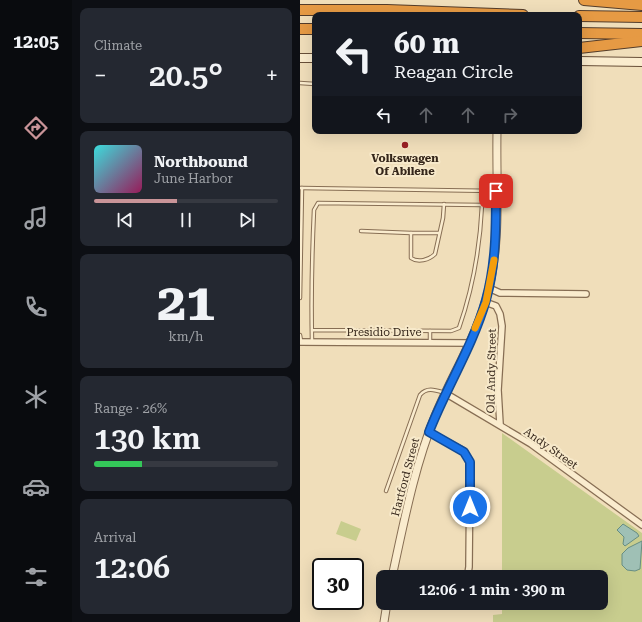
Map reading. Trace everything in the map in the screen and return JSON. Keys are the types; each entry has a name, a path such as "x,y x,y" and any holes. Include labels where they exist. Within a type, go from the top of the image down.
{"highway":[{"path":"584,0 642,5"},
{"path":"300,10 387,10 441,12"},
{"path":"582,16 642,18"},
{"path":"300,29 312,29"},
{"path":"582,33 642,34"},
{"path":"582,48 642,41"}],"main road":[{"path":"300,58 312,58"},
{"path":"582,61 642,62"}],"street":[{"name":"Hartford Street","path":"394,570 414,477 429,432 486,302 496,242 497,134"},
{"path":"489,288 500,293 586,294"},
{"name":"Old Andy Street","path":"486,302 496,306 500,314 502,326 498,390 500,424"},
{"name":"Presidio Drive","path":"301,342 469,343"},
{"name":"Andy Street","path":"445,393 500,424 530,444 642,525"},
{"path":"429,432 464,452 470,462 468,570"},
{"path":"384,622 387,610"}],"lane":[{"path":"300,84 312,84"},
{"path":"300,298 301,188 496,191"},
{"path":"312,330 451,331 459,328 472,286 481,228 482,205 318,203 314,210 312,330 312,342"},
{"path":"411,233 410,256 416,261 427,259 434,255 444,204"},
{"path":"361,231 439,234"},
{"path":"430,331 430,343"},
{"path":"300,335 301,342"},
{"path":"386,492 420,395 424,390 445,393"}],"green space":[{"path":"502,433 642,533 642,622 493,622 493,615 502,614 502,610 608,610 608,570 502,570"},
{"path":"341,521 361,529 356,541 336,534"}],"water":[{"path":"623,524 639,536 625,546 623,544 624,537 617,530"},
{"path":"642,541 640,569 635,571 627,570 622,565 622,554 628,548"}],"slow traffic":[{"path":"475,328 486,302 494,260"}],"place":[{"name":"Volkswagen Of Abilene","path":"405,145"}],"route":[{"path":"470,507 470,462 468,456 464,452 429,432 486,302 494,264 496,242 496,191"}]}
